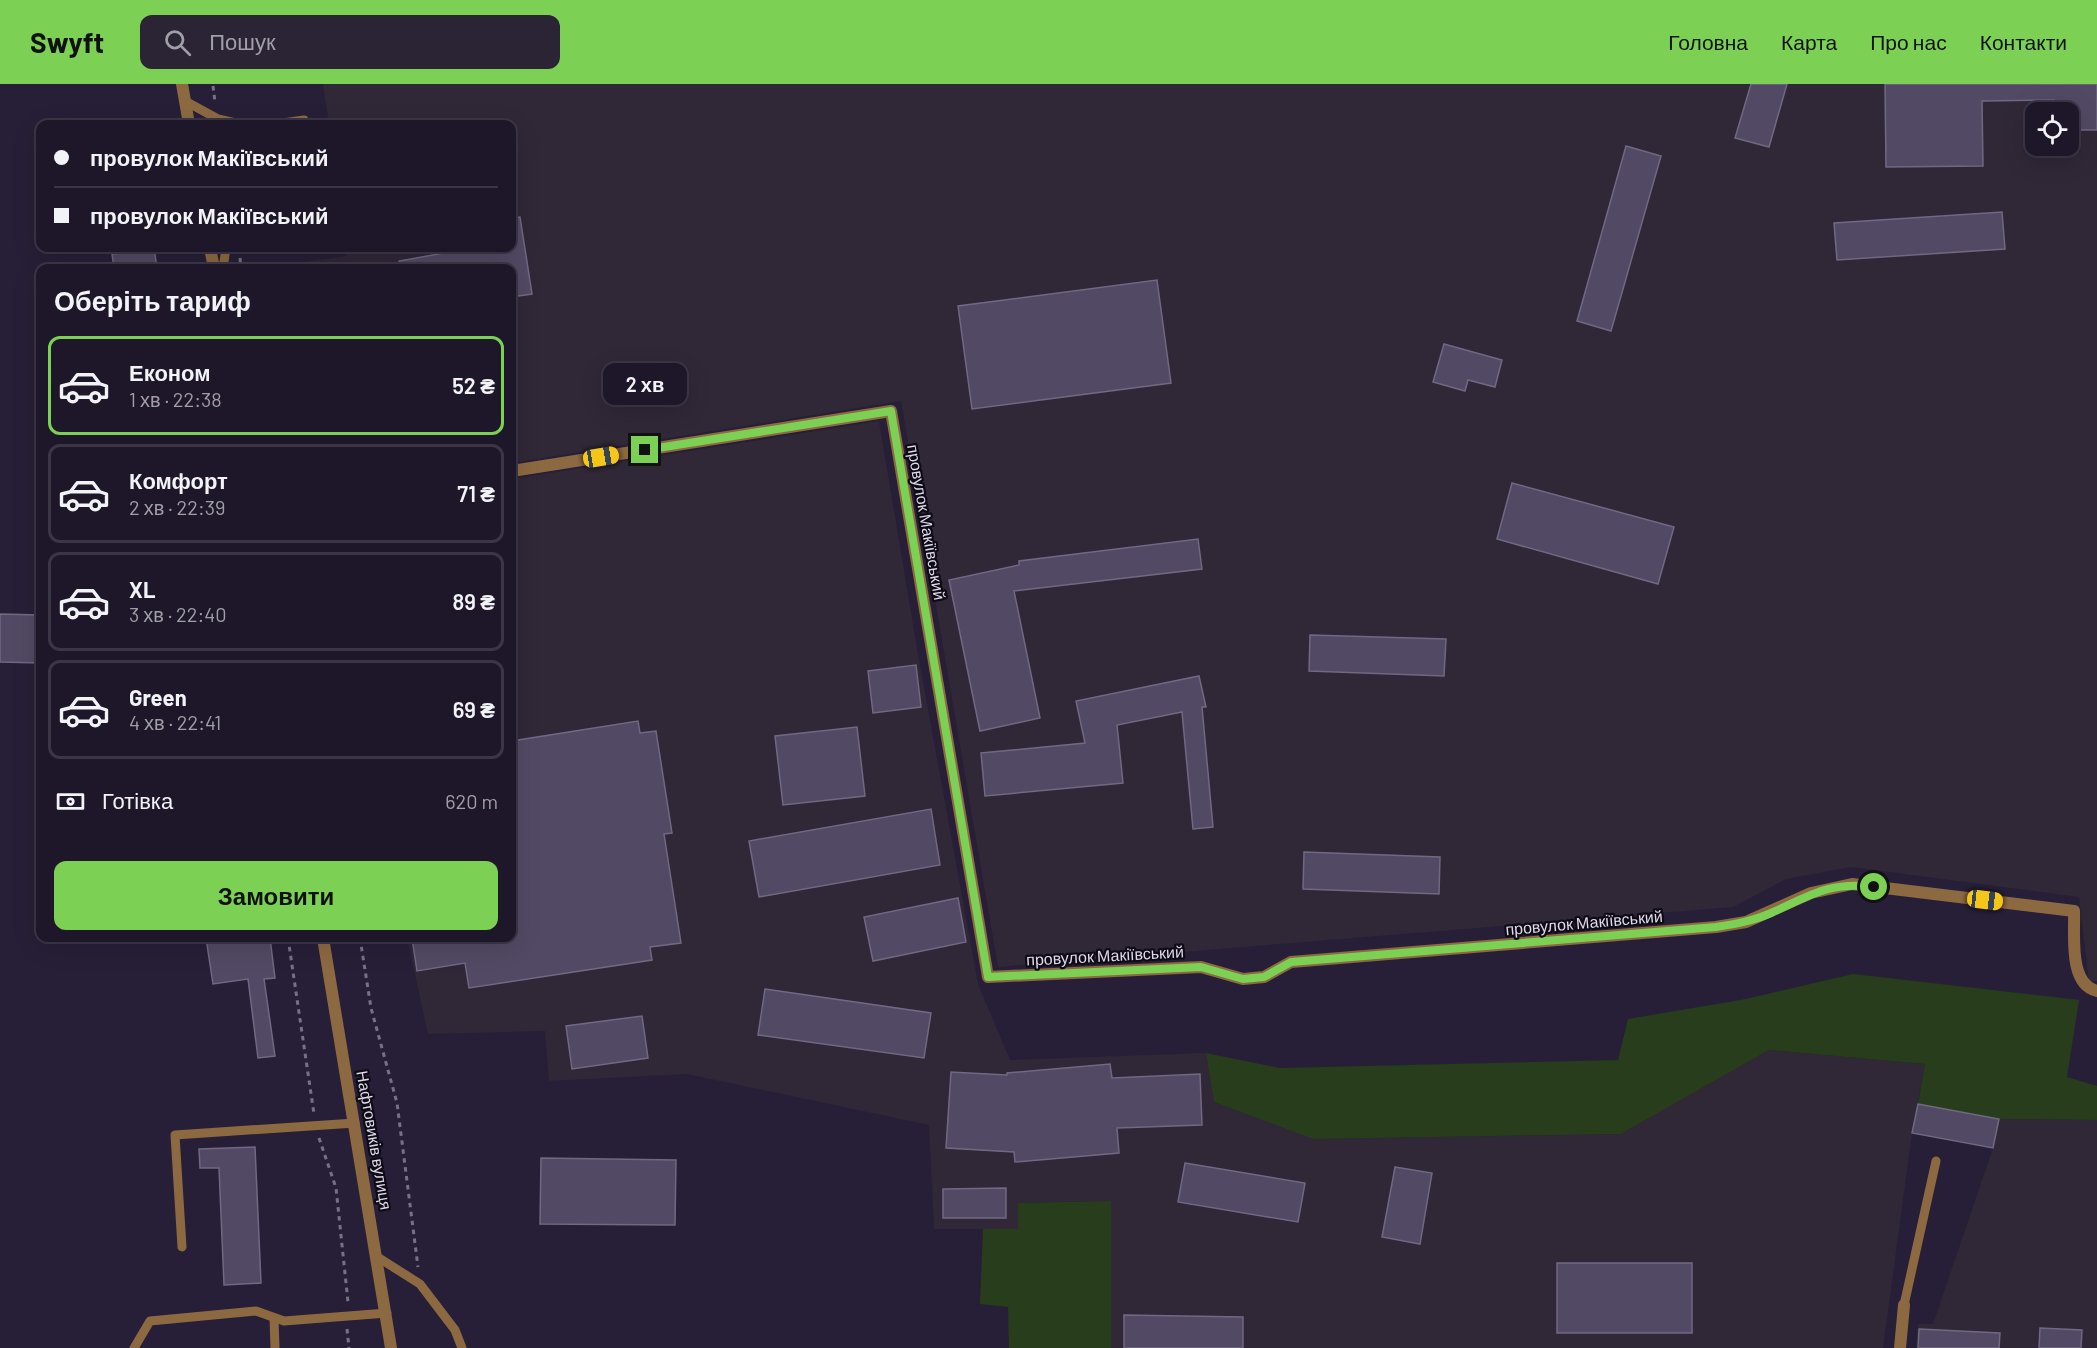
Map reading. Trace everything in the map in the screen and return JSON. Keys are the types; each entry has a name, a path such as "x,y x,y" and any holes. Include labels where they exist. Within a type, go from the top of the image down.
{"street":[{"path":"182,84 188,120"},
{"name":"провулок Макіївський","path":"516,470 891,411 988,977 1201,967 1243,979 1264,977 1291,962 1716,927 1746,922 1811,893 1851,884 2074,911 2077,970 2082,983 2097,991"},
{"name":"Нафтовиків вулиця","path":"324,942 379,1258 392,1348"},
{"path":"1900,1348 1904,1305"}],"lane":[{"path":"185,100 222,120"},
{"path":"182,1247 175,1135 355,1123"},
{"path":"1904,1305 1936,1161"},
{"path":"379,1258 420,1284 455,1330 462,1348"},
{"path":"134,1348 150,1321 256,1311 284,1322 387,1313"},
{"path":"274,1318 275,1348"}],"path":[{"path":"289,942 316,1126 336,1188 349,1294 346,1317 349,1348"},
{"path":"361,942 371,1008 397,1103 420,1284"}],"shaded area":[{"path":"323,84 2097,84 2097,981 2089,981 2079,897 1851,867 1786,879 1733,907 998,967 901,401 516,462 516,264 291,264 347,256 346,252 516,252 516,120 328,120"},
{"path":"879,421 918,654 978,984 1010,1060 1206,1053 1214,1102 1313,1139 1621,1134 1769,1050 1925,1064 1912,1133 1883,1348 1111,1348 1110,1201 1018,1203 1018,1229 934,1229 929,1125 687,1074 549,1081 545,1031 428,1034 408,942 516,942 516,478"},
{"path":"1999,1119 2097,1120 2097,1348 1916,1348 1918,1324 1933,1324 1993,1148"}],"green space":[{"path":"1853,974 2079,1000 2067,1077 2097,1086 2097,1120 1999,1119 1918,1104 1925,1064 1769,1050 1621,1134 1313,1139 1214,1102 1206,1053 1280,1068 1618,1060 1628,1019 1746,999"},
{"path":"1111,1201 1111,1348 1009,1348 1008,1307 980,1304 983,1229 1018,1229 1018,1203"}],"building":[{"path":"1751,84 1787,84 1769,147 1735,138"},
{"path":"1885,84 2097,84 2097,130 2079,130 2079,102 1982,101 1983,166 1886,167"},
{"path":"1626,146 1661,156 1611,331 1577,321"},
{"path":"2002,212 2005,249 1837,260 1834,223"},
{"path":"520,217 532,294 516,296 516,264 399,264 399,261 444,252 516,252 516,218"},
{"path":"155,252 156,264 113,264 112,254"},
{"path":"1157,280 1171,383 972,409 958,306"},
{"path":"1444,344 1502,360 1495,387 1468,380 1465,391 1433,382"},
{"path":"1512,483 1674,527 1658,584 1497,539"},
{"path":"1198,539 1202,569 1014,591 1040,718 980,731 949,580 1019,565 1019,561"},
{"path":"0,614 36,615 36,663 0,662"},
{"path":"1310,635 1446,639 1444,676 1309,671"},
{"path":"916,665 921,707 873,713 868,671"},
{"path":"1199,676 1206,707 1202,707 1213,827 1193,829 1182,712 1117,725 1123,783 985,796 981,753 1085,743 1076,701"},
{"path":"638,721 640,733 656,731 672,833 664,834 681,943 650,947 652,960 469,988 465,963 417,971 413,942 516,942 516,740"},
{"path":"857,727 865,796 783,805 775,736"},
{"path":"931,809 940,865 759,897 749,841"},
{"path":"1304,852 1440,857 1439,894 1303,889"},
{"path":"958,898 966,942 873,961 864,917"},
{"path":"207,942 270,942 275,978 264,979 275,1056 258,1058 248,979 213,984"},
{"path":"765,989 931,1013 924,1058 758,1035"},
{"path":"642,1016 648,1058 572,1069 566,1026"},
{"path":"1110,1064 1112,1078 1200,1074 1202,1125 1117,1128 1119,1153 1015,1162 1014,1152 946,1148 951,1072 1007,1075 1007,1073"},
{"path":"1918,1104 1999,1119 1993,1148 1912,1133"},
{"path":"255,1147 261,1283 224,1285 219,1168 200,1168 199,1149"},
{"path":"541,1158 676,1160 675,1225 540,1224"},
{"path":"1185,1163 1305,1183 1298,1222 1178,1202"},
{"path":"1395,1167 1432,1173 1420,1244 1382,1237"},
{"path":"1006,1188 1006,1218 943,1218 943,1189"},
{"path":"1557,1263 1692,1263 1692,1333 1557,1333"},
{"path":"1124,1315 1243,1317 1243,1348 1124,1348"},
{"path":"2040,1328 2082,1330 2081,1348 2039,1348"},
{"path":"1919,1329 2000,1333 1999,1348 1918,1348"}],"route":[{"path":"645,450 891,411 988,977 1201,967 1243,979 1264,977 1291,962 1716,927 1746,922 1771,913 1794,900 1827,887 1851,884 1874,887"}]}
